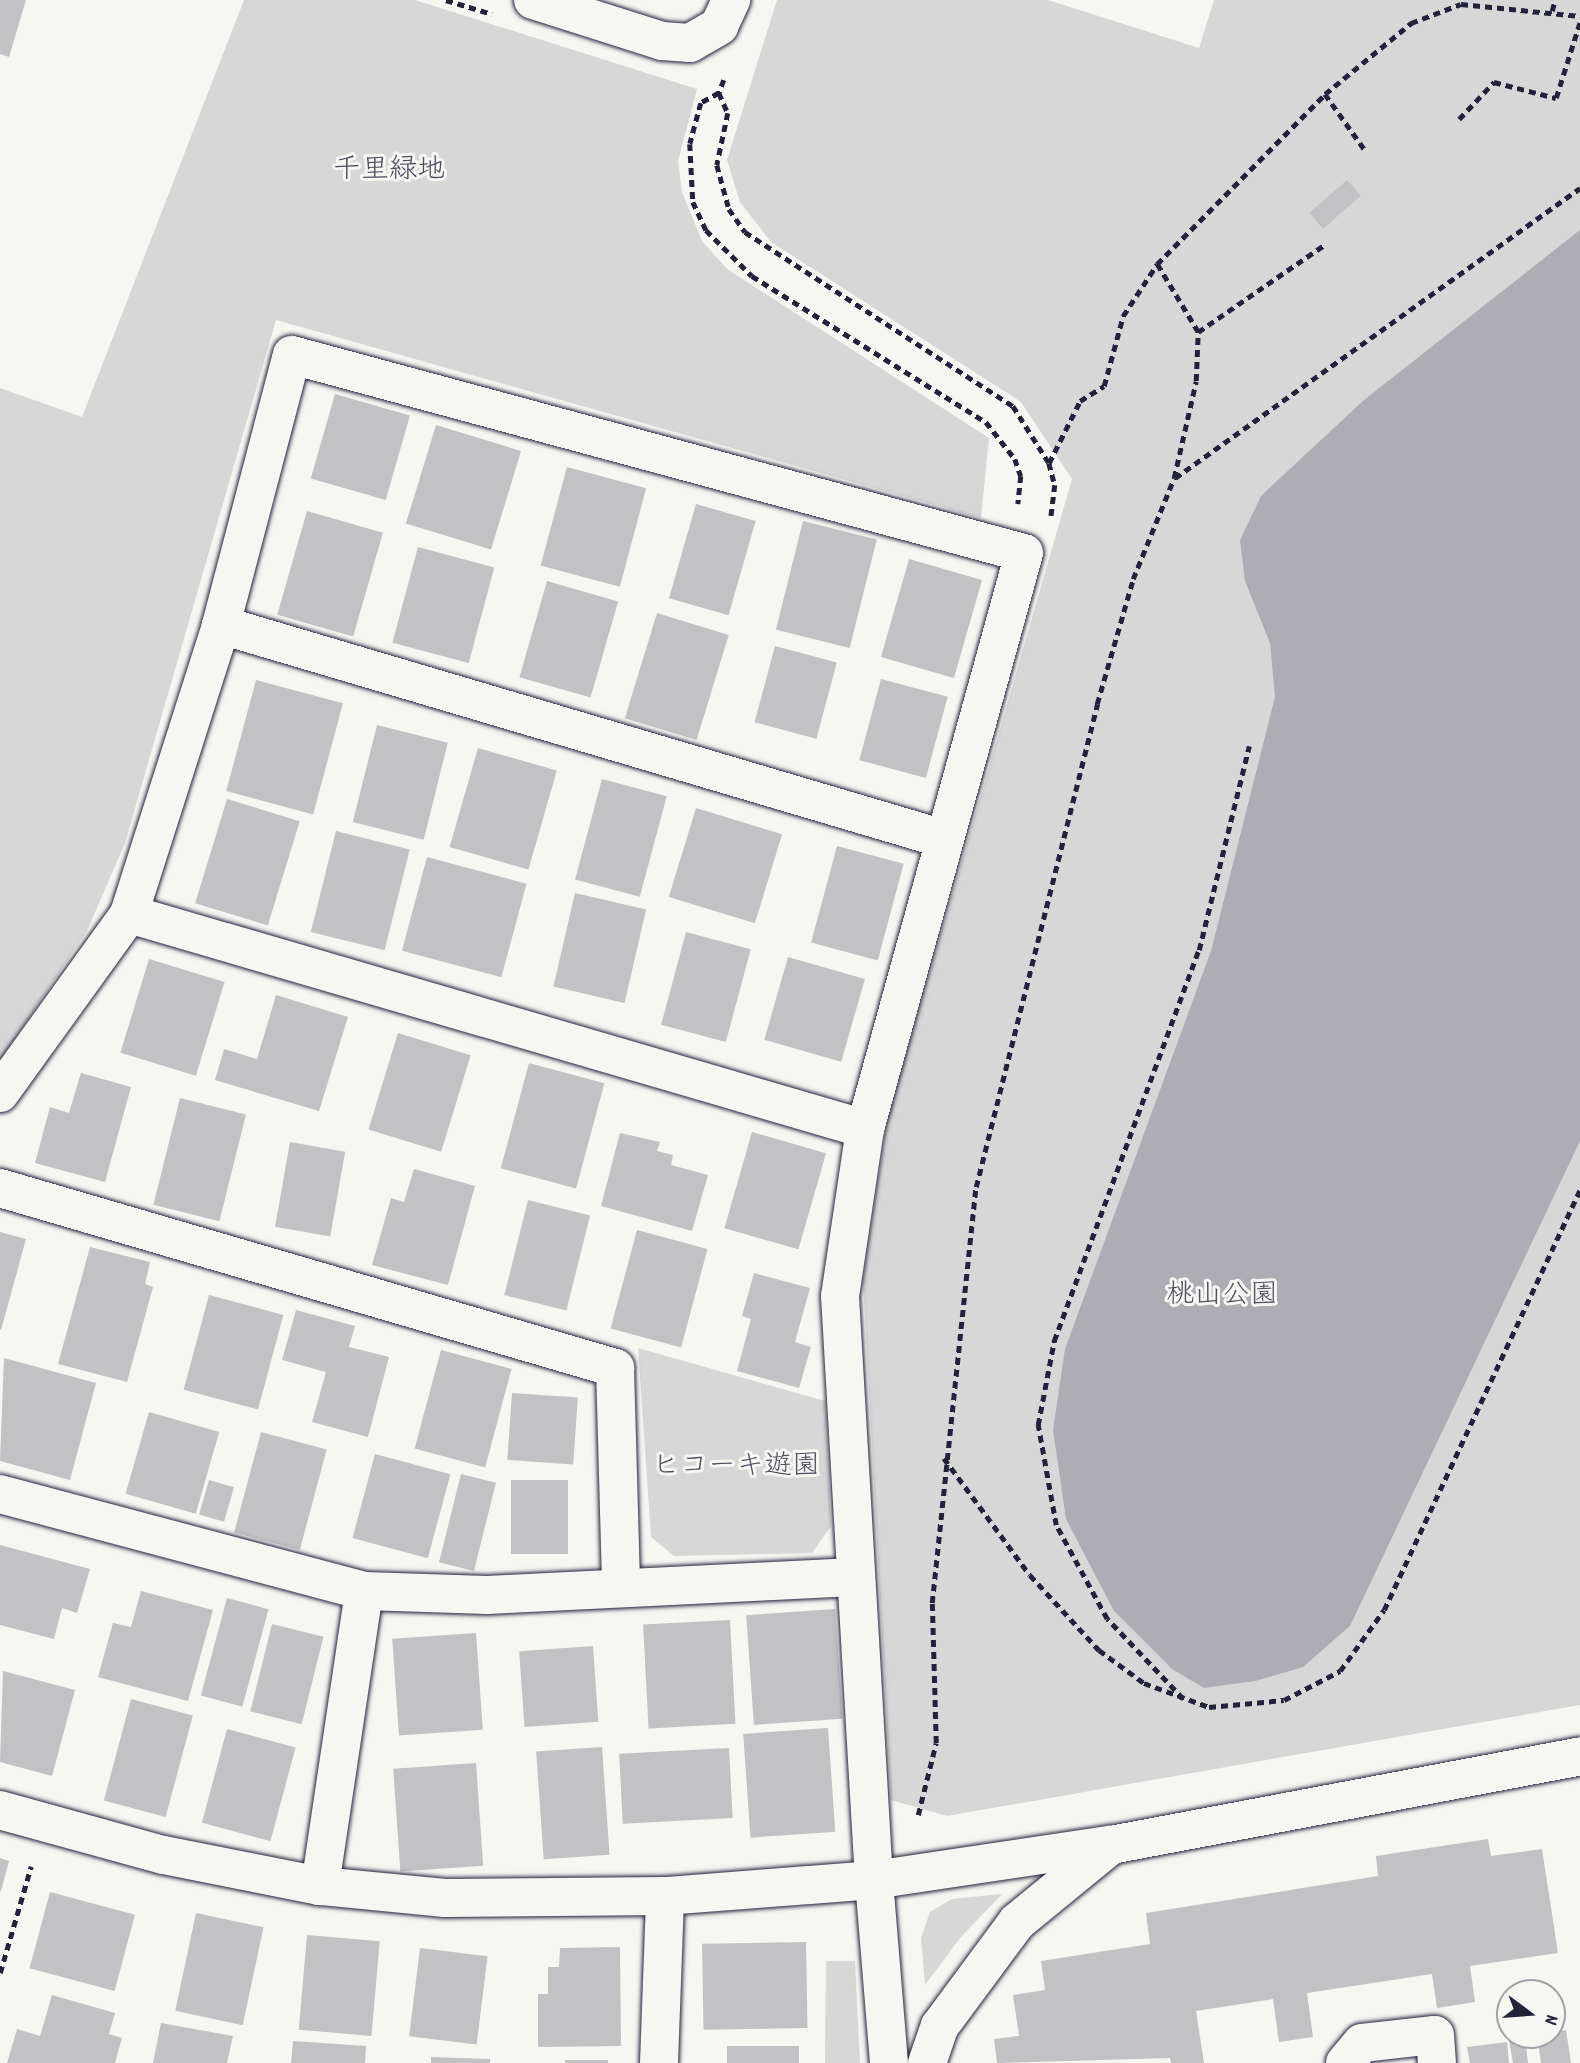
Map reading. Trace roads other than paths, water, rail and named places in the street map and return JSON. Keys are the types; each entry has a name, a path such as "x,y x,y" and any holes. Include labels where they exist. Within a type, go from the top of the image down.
{"street":[{"path":"533,0 662,41 690,43 719,26 731,0"},
{"path":"0,1093 129,914 221,625 292,355 1026,545 865,1129 840,1296 874,1880 889,2063"},
{"path":"221,625 944,839"},
{"path":"129,914 865,1129"},
{"path":"0,1188 615,1368 621,1586"},
{"path":"0,1494 365,1591 486,1595 621,1586 855,1577"},
{"path":"320,1886 365,1591"},
{"path":"0,1810 163,1855 320,1886 445,1898 664,1896 874,1880 1111,1845 1580,1756"},
{"path":"927,2063 940,2026 1017,1922 1111,1845"},
{"path":"659,2063 664,1896"},
{"path":"1345,2063 1362,2043 1435,2035 1437,2063"}],"park label":[{"name":"千里緑地","path":"389,172"},
{"name":"桃山公園","path":"1222,1297"},
{"name":"ヒコーキ遊園","path":"736,1468"}]}
